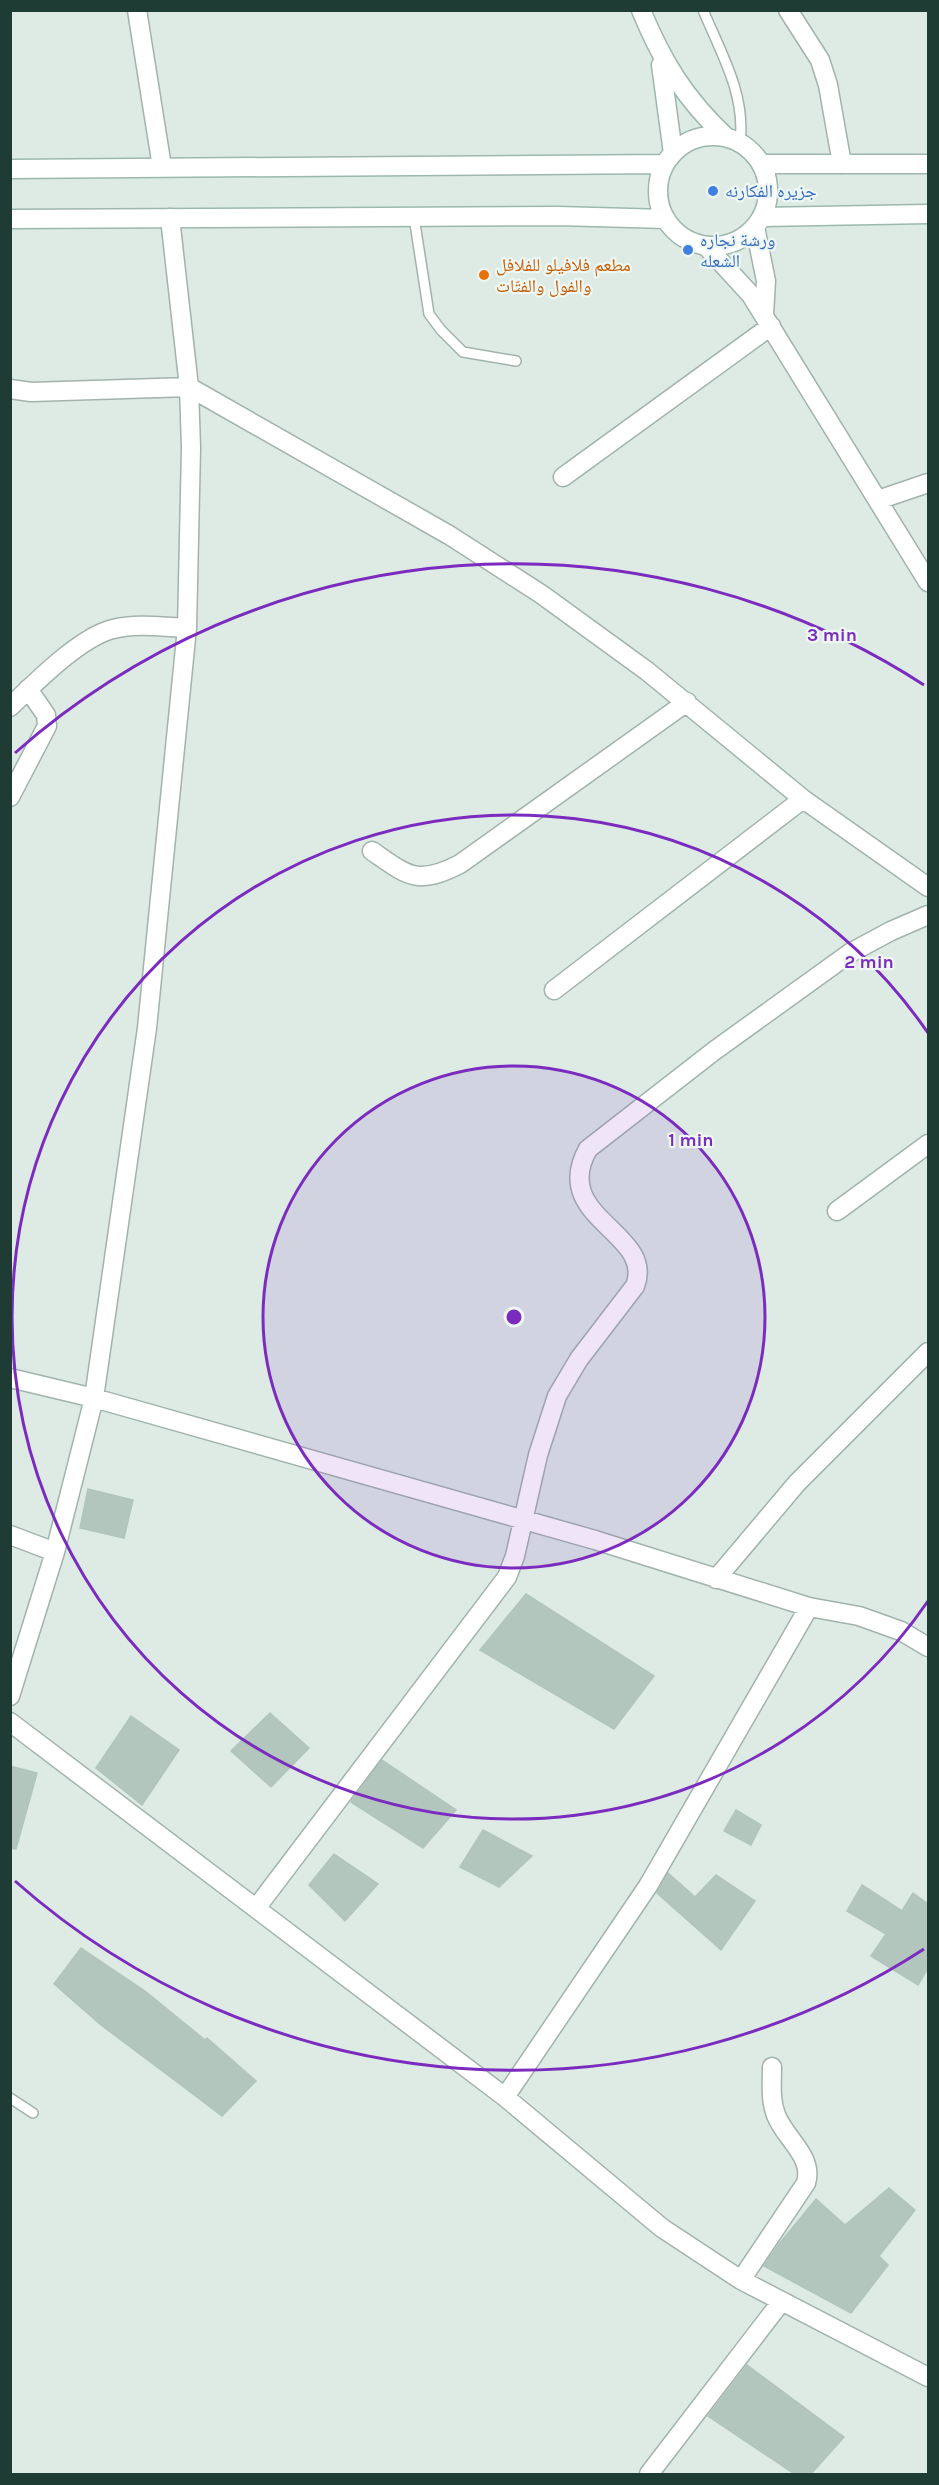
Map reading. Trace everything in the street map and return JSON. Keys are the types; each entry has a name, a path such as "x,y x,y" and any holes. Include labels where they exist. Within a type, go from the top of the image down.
{"street":[{"path":"137,10 162,167"},
{"path":"641,10 656,46 672,75 691,101 733,140 752,152 762,164 768,181 768,199 758,222 733,242 706,246 690,241 676,231 666,219 660,206 658,191 669,158 663,72 656,46"},
{"path":"788,10 820,60 828,86 842,164"},
{"path":"10,169 669,158 684,144 697,138 711,136 733,140"},
{"path":"762,164 928,165"},
{"path":"758,222 928,214"},
{"path":"10,219 595,216 666,219"},
{"path":"10,1696 55,1552 94,1398 147,1029 187,628 191,448 189,387 170,218"},
{"path":"758,222 766,281 768,320"},
{"path":"706,246 741,281 768,320 928,582"},
{"path":"563,477 768,320"},
{"path":"10,389 31,392 189,387 449,535 541,594 687,702 802,799 928,887"},
{"path":"878,500 928,483"},
{"path":"10,707 28,689 91,639 111,629 135,625 187,628"},
{"path":"10,797 47,726 46,715 28,689"},
{"path":"372,851 402,872 424,878 443,873 460,864 687,702"},
{"path":"554,990 802,799"},
{"path":"257,1907 507,1577 515,1557 538,1455 557,1396 579,1359 634,1286 638,1277 638,1264 634,1254 583,1199 578,1181 580,1163 588,1149 723,1044 850,953 891,931 928,915"},
{"path":"837,1211 928,1144"},
{"path":"716,1579 797,1483 928,1352"},
{"path":"10,1378 94,1398 595,1540 809,1607 859,1616 901,1631 928,1647"},
{"path":"10,1535 55,1552"},
{"path":"505,2097 648,1886 809,1607"},
{"path":"10,1722 505,2097 662,2228 741,2280 928,2377"},
{"path":"741,2280 806,2183 809,2173 807,2163 776,2116 773,2103 772,2067"},
{"path":"649,2475 781,2302"}],"lane":[{"path":"703,10 737,91 743,122 733,140"},
{"path":"414,217 429,314 463,352 516,361"},
{"path":"10,2098 33,2113"}],"building":[{"path":"88,1489 133,1500 124,1538 80,1528"},
{"path":"526,1594 654,1676 614,1729 480,1650"},
{"path":"270,1713 309,1748 271,1787 231,1751"},
{"path":"131,1716 179,1750 142,1805 96,1768"},
{"path":"382,1760 456,1810 423,1848 351,1802"},
{"path":"10,1766 37,1773 16,1849 10,1848"},
{"path":"736,1810 761,1825 751,1845 724,1831"},
{"path":"483,1830 532,1856 499,1887 460,1867"},
{"path":"334,1854 378,1884 345,1921 309,1885"},
{"path":"668,1873 695,1897 716,1875 755,1901 721,1950 657,1893"},
{"path":"862,1885 902,1911 913,1893 928,1904 928,1968 918,1985 871,1956 886,1934 847,1911"},
{"path":"81,1948 145,1991 205,2040 207,2038 256,2081 222,2116 101,2025 54,1984"},
{"path":"889,2188 915,2210 879,2256 888,2265 851,2313 764,2266 816,2199 845,2225"},
{"path":"747,2365 844,2437 810,2475 796,2475 708,2416"}],"place":[{"name":"جزيره الفكارنه","path":"713,191"},
{"name":"ورشة نجاره الشعله","path":"688,250"},
{"name":"مطعم فلافيلو للفلافل والفول والفتّات","path":"484,275"}]}
